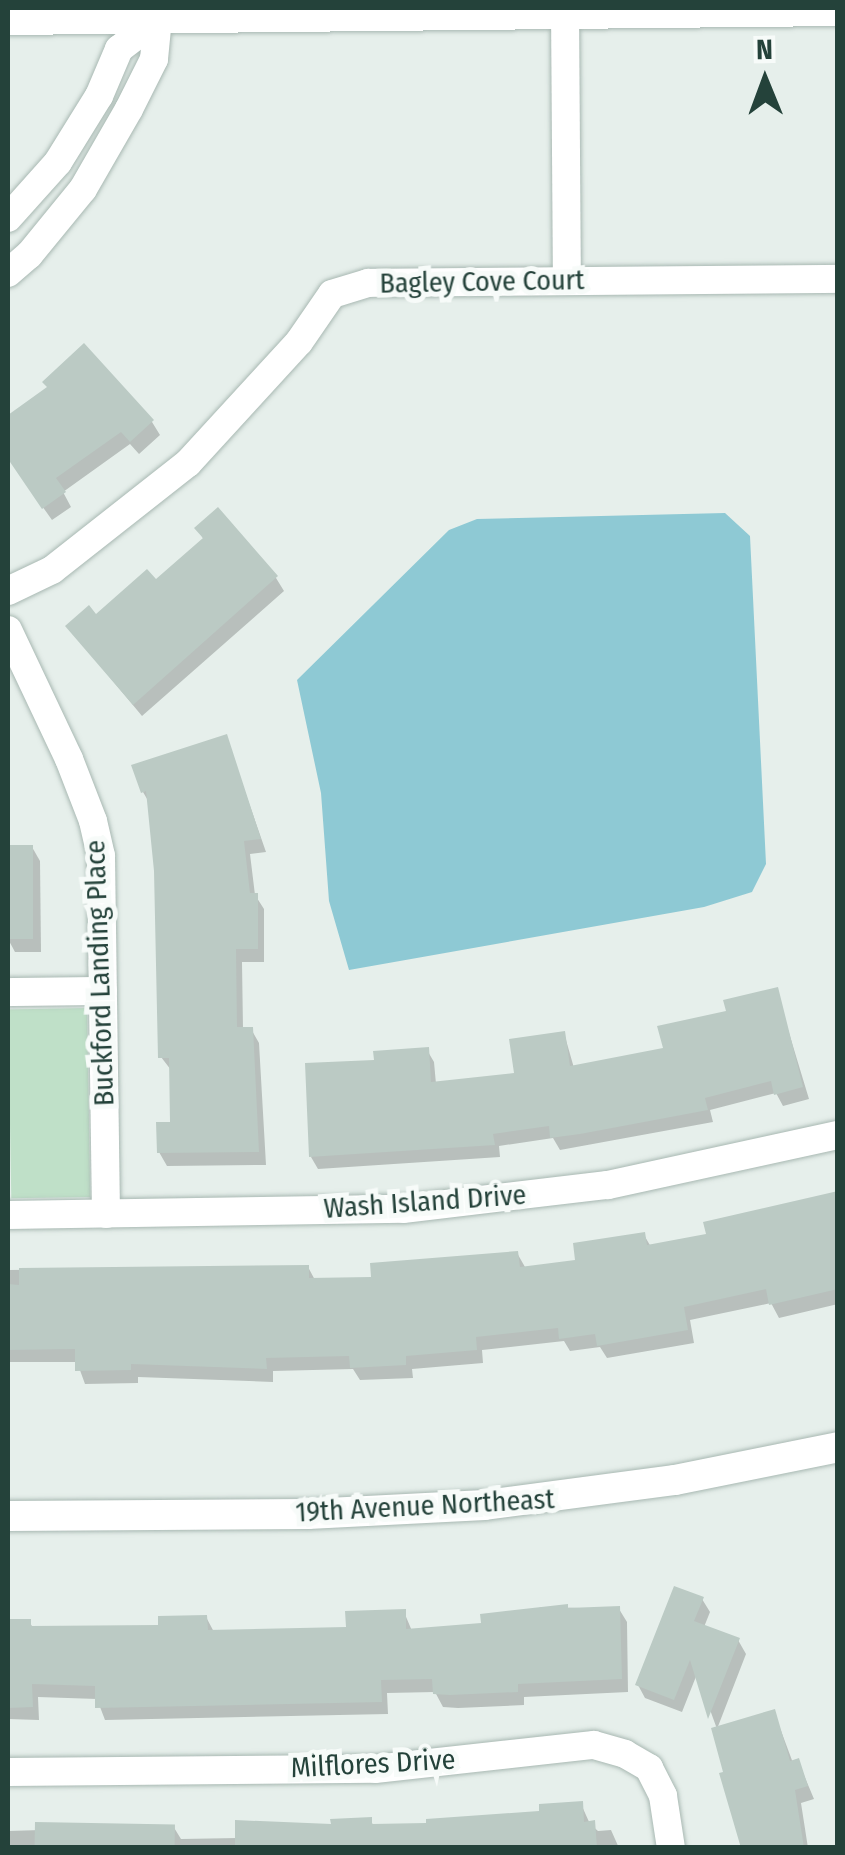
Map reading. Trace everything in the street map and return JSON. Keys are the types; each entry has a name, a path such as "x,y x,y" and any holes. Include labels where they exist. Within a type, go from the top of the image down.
{"street":[{"path":"565,12 567,281"},
{"path":"8,21 158,14 838,12"},
{"path":"8,218 58,162 99,96 119,48 158,14"},
{"path":"8,273 30,255 83,190 154,59 158,14"},
{"name":"Bagley Cove Court","path":"8,591 52,570 188,463 299,342 332,294 368,283 838,279"},
{"name":"Buckford Landing Place","path":"8,630 94,821 101,856 106,1214"},
{"path":"8,992 102,991"},
{"name":"Wash Island Drive","path":"8,1215 403,1209 608,1186 838,1136"},
{"name":"19th Avenue Northeast","path":"8,1516 308,1514 485,1506 621,1489 838,1447"},
{"name":"Milflores Drive","path":"8,1772 375,1769 594,1745 625,1754 648,1768 663,1796 671,1848"}],"green space":[{"path":"87,1008 90,1197 11,1198 8,1009"}],"water":[{"path":"725,513 750,536 766,864 752,892 704,907 349,970 329,901 321,793 297,680 449,530 477,519"}],"building":[{"path":"84,343 154,420 130,442 121,432 56,478 66,492 42,509 8,459 8,415 47,387 42,382"},
{"path":"218,507 278,576 133,705 65,626 89,605 96,614 147,569 156,579 203,538 194,528"},
{"path":"227,734 261,839 244,841 250,893 258,893 258,949 236,949 237,1027 253,1027 259,1152 157,1153 156,1122 170,1122 169,1058 158,1058 154,871 146,791 141,793 131,765"},
{"path":"8,845 33,845 33,939 8,939"},
{"path":"778,987 803,1087 774,1095 771,1081 705,1098 708,1110 580,1134 550,1138 549,1126 493,1134 495,1145 309,1157 305,1063 374,1060 373,1051 429,1047 431,1082 514,1073 509,1039 565,1031 570,1066 663,1048 657,1026 726,1011 723,1000"},
{"path":"838,1191 838,1289 769,1305 766,1289 684,1307 688,1330 597,1346 595,1334 559,1339 558,1328 476,1337 477,1350 406,1356 406,1365 350,1368 349,1356 266,1358 267,1369 131,1364 131,1370 75,1371 75,1349 8,1350 8,1284 19,1285 19,1268 309,1265 309,1278 371,1277 370,1263 518,1251 520,1267 575,1260 573,1243 645,1232 647,1245 706,1234 703,1222"},
{"path":"674,1586 704,1597 694,1621 740,1638 708,1719 690,1660 674,1700 635,1685"},
{"path":"568,1604 568,1608 620,1606 622,1679 518,1684 518,1692 450,1695 433,1694 432,1679 381,1680 382,1702 95,1708 95,1686 32,1684 33,1707 8,1708 8,1619 31,1619 31,1626 158,1625 158,1616 207,1615 208,1630 346,1627 345,1611 406,1609 406,1629 481,1623 480,1614"},
{"path":"775,1709 790,1761 799,1758 808,1786 795,1790 804,1848 741,1848 719,1773 723,1772 711,1728"},
{"path":"583,1801 584,1822 595,1820 597,1848 235,1848 235,1820 331,1824 330,1819 372,1817 372,1824 426,1823 426,1819 539,1811 539,1804"},
{"path":"35,1822 175,1824 175,1848 35,1848"}]}
